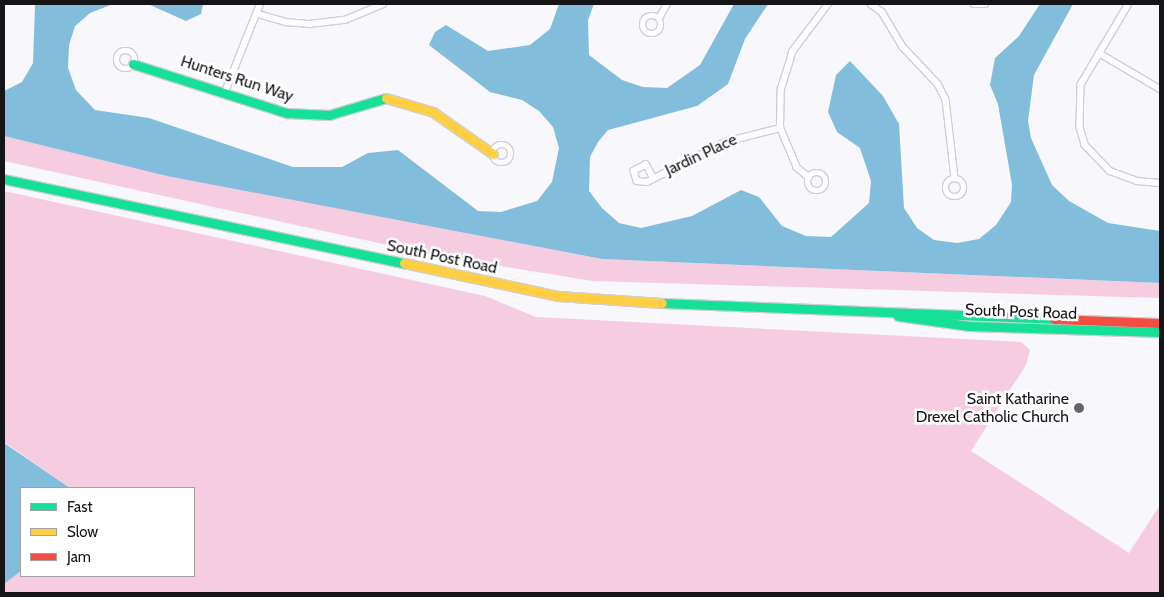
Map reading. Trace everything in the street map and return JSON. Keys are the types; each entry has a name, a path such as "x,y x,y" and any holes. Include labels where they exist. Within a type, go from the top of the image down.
{"street":[{"path":"224,92 258,14 260,4"},
{"path":"258,14 286,22 310,24 345,20 383,4"},
{"path":"659,18 667,4"},
{"path":"808,178 797,168 780,128 781,89 792,52 828,4"},
{"path":"871,4 882,12 903,46 938,84 946,100 954,178"},
{"path":"974,4 985,4"},
{"path":"1129,4 1099,53 1079,96 1080,127 1086,145 1101,164 1119,176 1160,183"},
{"path":"1099,53 1160,89"},
{"name":"Hunters Run Way","path":"133,64 287,113 311,116 329,115 376,98 396,98 433,112 492,154"},
{"name":"Jardin Place","path":"652,176 681,167 725,142 780,128"},
{"name":"South Post Road","path":"4,179 558,296 880,313 1160,323"},
{"name":"South Post Road","path":"880,313 969,326 1160,332"},
{"path":"1072,330 1073,319"}],"shaded area":[{"path":"4,136 165,175 602,259 1160,283 1160,298 593,281 433,255 4,161"},
{"path":"4,191 485,296 536,317 1021,342 1030,350 1026,365 971,451 1129,553 1160,505 1160,593 4,593 4,584 20,572 20,577 195,577 195,487 69,487 4,442"}],"water":[{"path":"113,4 90,13 75,26 69,45 68,68 76,90 95,110 149,118 293,167 342,167 368,153 398,150 478,211 501,212 537,201 552,182 559,148 553,127 539,111 522,100 490,92 429,45 435,32 446,25 488,51 530,45 550,29 559,4 594,4 588,20 589,55 622,80 643,87 667,88 700,65 734,4 768,4 745,39 728,84 697,106 608,130 598,142 590,157 589,191 602,208 619,223 641,228 692,216 741,190 759,197 782,226 806,236 831,237 869,203 871,181 860,148 837,132 828,112 836,75 850,61 883,96 899,124 904,208 917,228 934,240 957,243 979,239 996,225 1011,202 1012,185 998,104 990,85 995,58 1019,36 1040,4 1073,4 1034,75 1028,121 1031,138 1052,185 1069,201 1108,223 1160,231 1160,283 602,259 167,176 4,136 4,91 22,82 33,63 35,5"},
{"path":"148,4 203,4 201,14 186,21"},
{"path":"4,443 69,487 20,487 20,572 4,584"}],"traffic: fast":[{"path":"133,64 287,113 329,115 386,98"},
{"path":"4,179 404,263"},
{"path":"662,303 1054,319"},
{"path":"898,316 969,326 1160,332"}],"traffic: slow":[{"path":"386,98 433,112 493,154"},
{"path":"404,263 558,296 662,303"}],"traffic: jam":[{"path":"1054,319 1160,323"}],"place":[{"name":"Saint Katharine Drexel Catholic Church","path":"1079,408"}]}
